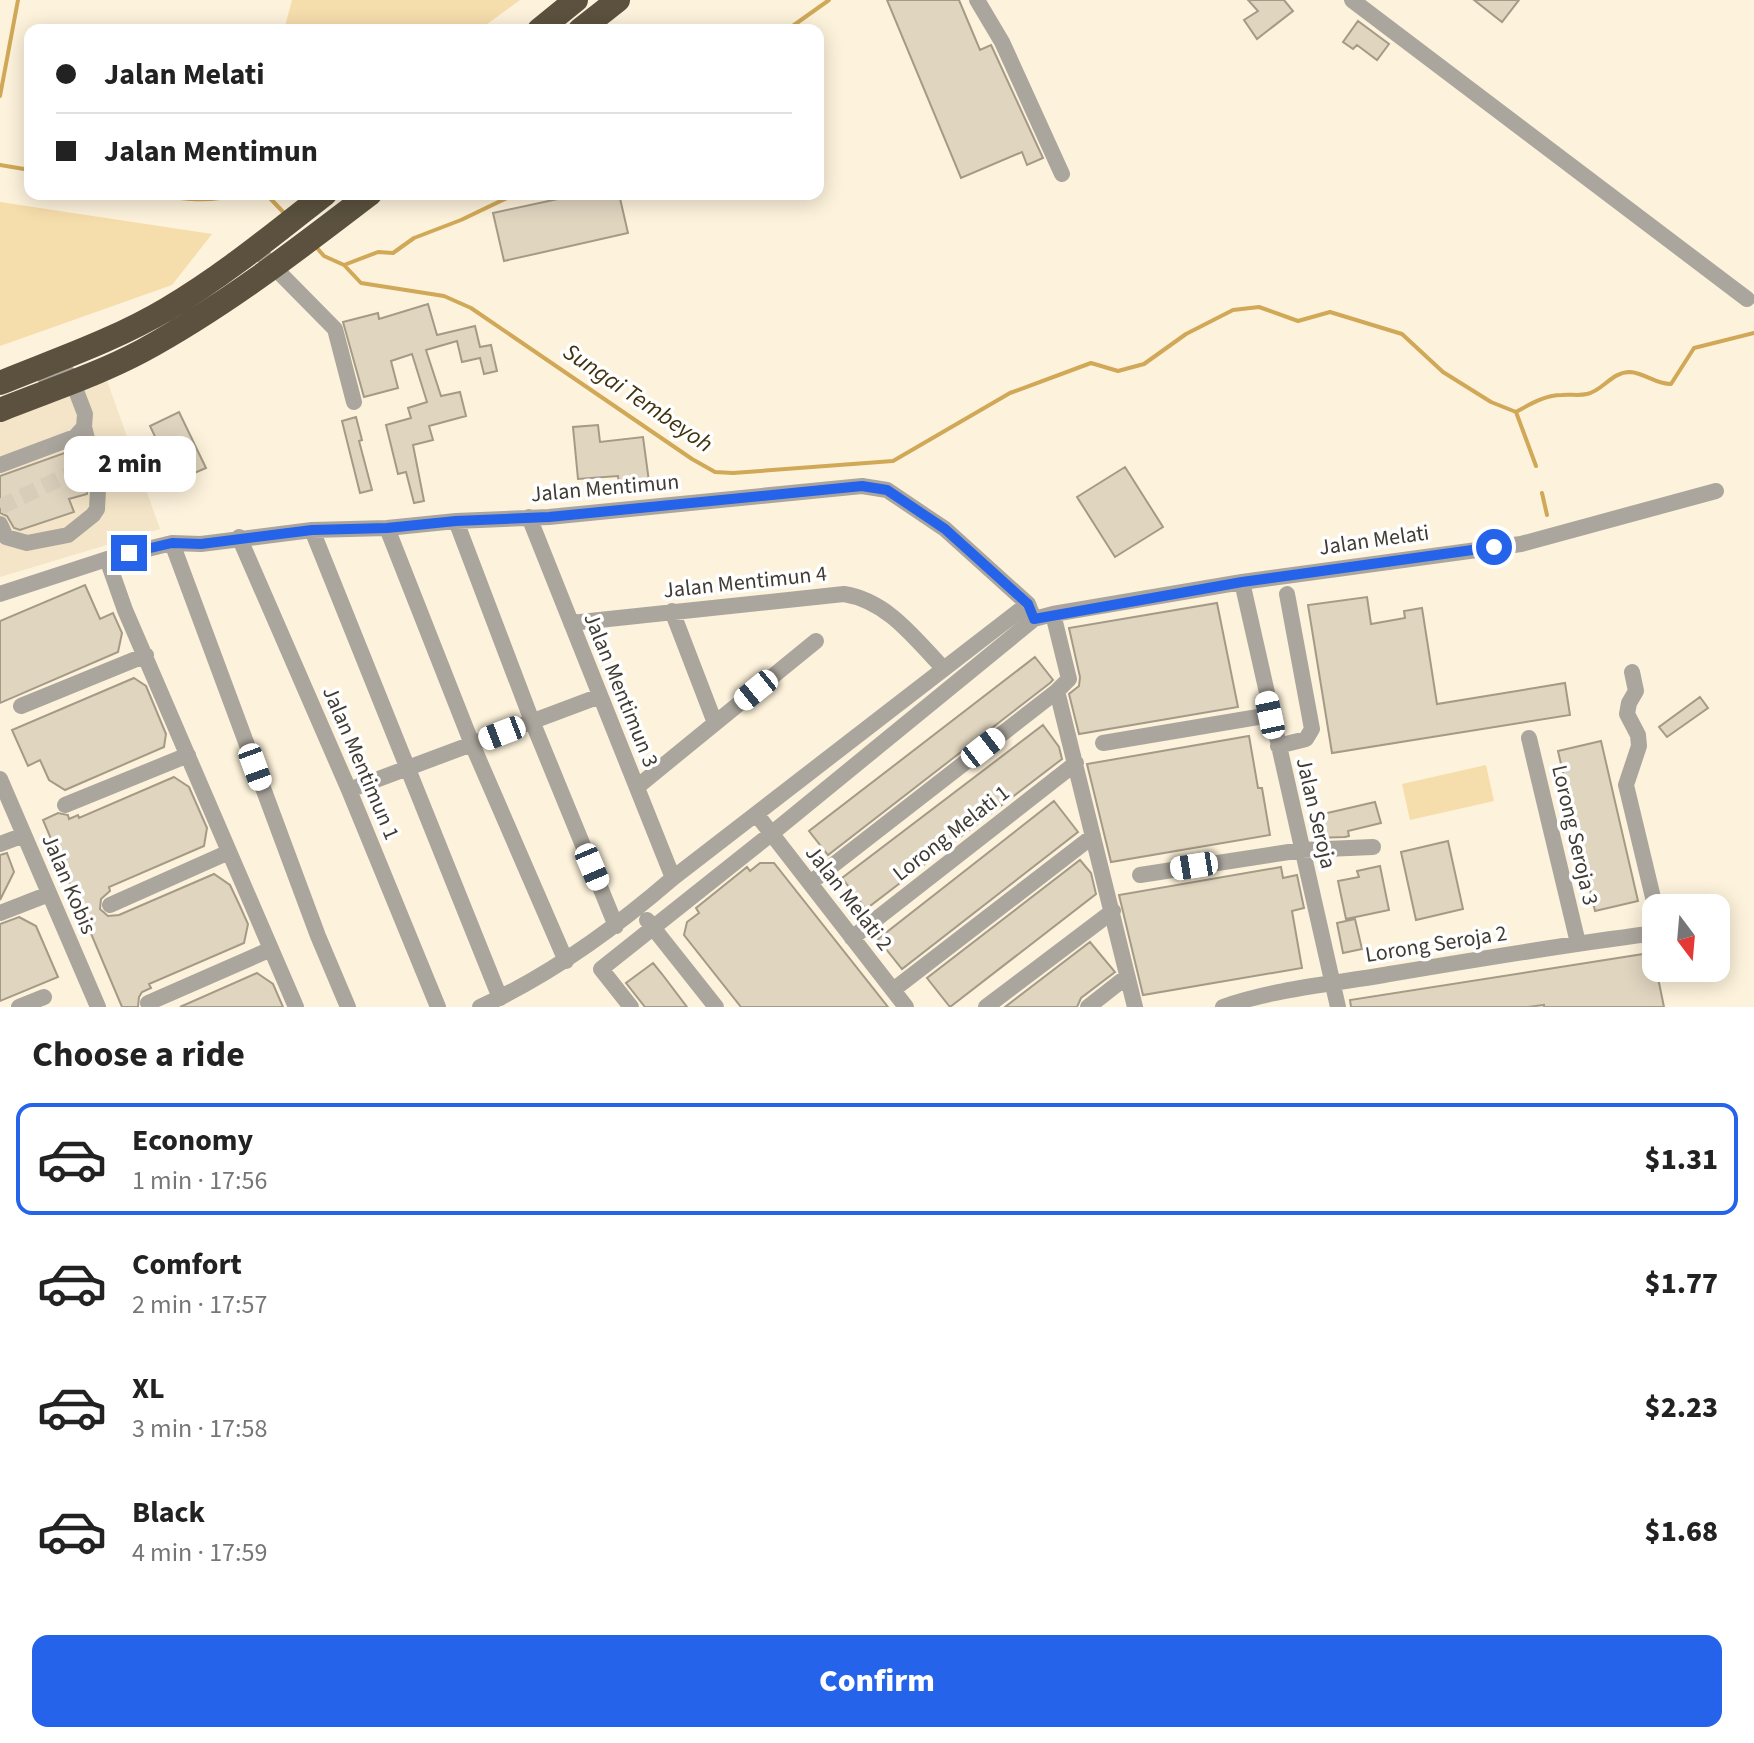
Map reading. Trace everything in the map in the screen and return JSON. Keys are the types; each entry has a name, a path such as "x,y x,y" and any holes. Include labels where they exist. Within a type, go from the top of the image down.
{"highway":[{"path":"541,24 563,0"},
{"path":"545,24 576,0"},
{"path":"587,24 611,4"},
{"path":"0,385 128,330 167,309 258,246 317,200"},
{"path":"0,410 105,369 167,337 277,265 362,200"}],"street":[{"path":"977,0 1002,42 1062,174"},
{"path":"1352,0 1747,299"},
{"path":"258,246 335,329 354,402"},
{"path":"0,370 61,359"},
{"path":"0,385 14,386 57,371 66,372 73,380 85,414 84,427 93,461 76,471"},
{"path":"0,465 75,437 84,427"},
{"name":"Jalan Mentimun","path":"0,594 107,559 172,543 201,544 312,530 387,528 529,517 862,486 887,490 945,529 1031,611"},
{"path":"0,524 6,537 27,543 68,535 97,509 98,490"},
{"name":"Jalan Melati","path":"631,1007 601,969 771,834 1031,611 1053,614 1242,582 1521,544 1716,491"},
{"name":"Jalan Mentimun 3","path":"529,517 673,878"},
{"path":"456,521 532,721 616,926"},
{"path":"387,528 472,744 566,961"},
{"path":"312,530 500,998"},
{"name":"Jalan Mentimun 1","path":"239,537 349,790 438,1007"},
{"path":"172,543 318,936 348,1007"},
{"path":"107,559 125,610 296,1007"},
{"name":"Jalan Seroja","path":"1242,582 1338,1007"},
{"name":"Jalan Mentimun 4","path":"571,623 844,594 861,597 887,611 944,669"},
{"path":"1278,746 1306,739 1312,729 1287,594"},
{"path":"672,611 715,723"},
{"path":"480,1007 566,961 616,926 673,878 944,669 1031,611"},
{"path":"810,883 1069,679 1053,614"},
{"path":"637,787 816,641"},
{"path":"21,706 146,655"},
{"path":"1632,672 1636,691 1627,714 1638,735 1639,746 1626,785 1652,894"},
{"path":"1057,691 1113,911 1125,978 1135,1007"},
{"path":"349,790 600,696"},
{"path":"1103,743 1270,715"},
{"name":"Lorong Seroja 3","path":"1529,738 1578,943"},
{"path":"65,805 188,755"},
{"name":"Lorong Melati 1","path":"852,938 1076,763"},
{"name":"Jalan Kobis","path":"0,779 98,1007"},
{"name":"Jalan Melati 2","path":"757,815 906,1007"},
{"path":"0,844 24,835"},
{"path":"893,990 1093,836"},
{"path":"1140,875 1302,850 1373,847"},
{"path":"110,905 229,852"},
{"path":"0,913 49,894"},
{"path":"638,909 716,1007"},
{"path":"986,1007 1113,911"},
{"name":"Lorong Seroja 2","path":"1223,1007 1332,983 1642,935"},
{"path":"148,1003 269,950"},
{"path":"1088,1007 1125,978"},
{"path":"19,1007 44,997"}],"shaded area":[{"path":"292,0 520,0 487,24 286,24"},
{"path":"0,202 212,234 172,285 0,346"},
{"path":"106,378 160,529 0,577 0,422"},
{"path":"1486,765 1494,801 1410,820 1402,784"}],"building":[{"path":"887,0 959,0 980,50 991,45 1043,158 1027,165 1022,152 961,178"},
{"path":"1248,0 1284,0 1293,11 1257,39 1244,20 1258,11"},
{"path":"1474,0 1519,0 1502,22"},
{"path":"1358,21 1389,44 1377,60 1357,45 1353,49 1343,42"},
{"path":"553,200 620,200 628,233 504,261 493,213"},
{"path":"428,304 437,335 475,326 480,347 491,345 497,371 484,374 480,358 462,362 457,341 426,350 441,396 460,392 466,416 429,426 433,440 413,445 424,501 414,503 406,472 398,474 386,425 411,418 408,408 427,402 412,354 391,361 398,388 364,397 343,322 378,313 379,319"},
{"path":"179,412 206,468 176,481 150,426"},
{"path":"356,417 372,490 360,493 342,421"},
{"path":"598,425 600,442 643,437 650,489 620,493 618,476 578,479 573,427"},
{"path":"70,451 72,458 65,470 69,479 79,481 86,476 95,480 88,485 87,494 69,499 74,512 20,530 14,528 7,516 0,513 0,476"},
{"path":"1125,467 1163,527 1115,557 1077,497"},
{"path":"85,585 100,619 113,613 122,633 118,652 0,703 0,621"},
{"path":"1367,597 1371,624 1405,618 1404,611 1422,608 1437,704 1565,683 1570,715 1332,753 1308,605"},
{"path":"1217,603 1238,707 1079,734 1069,694 1079,686 1080,677 1069,628"},
{"path":"1035,657 1053,680 1050,683 828,855 809,831"},
{"path":"134,678 146,686 166,734 164,747 65,790 49,780 40,760 28,766 12,730"},
{"path":"1700,697 1708,708 1667,737 1659,727"},
{"path":"1043,725 1059,747 1062,759 866,909 842,878"},
{"path":"1249,736 1270,835 1111,862 1087,764"},
{"path":"1601,741 1638,901 1595,911 1558,751"},
{"path":"174,777 189,787 207,828 204,846 109,887 110,891 101,899 100,909 108,916 119,915 214,874 230,885 248,924 244,943 149,984 151,988 142,992 138,1007 122,1007 43,820 58,813 68,815 69,819 78,815 79,818"},
{"path":"1054,801 1078,832 902,969 878,939"},
{"path":"1375,802 1381,823 1348,831 1349,836 1345,837 1315,838 1310,817"},
{"path":"1448,841 1463,909 1416,920 1401,852"},
{"path":"7,853 14,872 0,900 0,855"},
{"path":"1080,860 1091,873 1096,894 950,1007 927,978"},
{"path":"760,863 774,863 888,1007 741,1007 684,935 687,922 699,913 696,908 747,867 750,871"},
{"path":"1380,866 1389,910 1346,919 1338,881 1359,877 1357,871"},
{"path":"1281,867 1283,878 1297,875 1304,908 1292,911 1302,968 1143,995 1119,895"},
{"path":"19,917 36,926 58,977 0,1001 0,924"},
{"path":"1355,919 1362,949 1343,953 1337,923"},
{"path":"1090,942 1115,972 1081,998 1077,1007 1005,1007"},
{"path":"1642,954 1642,982 1659,982 1664,1007 1351,1007 1350,1000"},
{"path":"653,963 687,1007 645,1007 626,983"},
{"path":"257,973 273,984 283,1007 180,1007"}],"waterway":[{"path":"0,96 18,0"},
{"path":"795,24 829,0"},
{"name":"Sungai Tembeyoh","path":"0,165 24,169"},
{"name":"Sungai Tembeyoh","path":"272,200 286,215"},
{"path":"344,265 378,252 393,253 414,238 503,200"},
{"name":"Sungai Tembeyoh","path":"317,248 324,256 344,265 361,283 444,296 471,308 715,472 893,461 1010,393 1091,363 1118,371 1144,364 1186,334 1233,310 1259,307 1298,321 1330,312 1402,334 1443,372 1491,402 1516,412 1538,400 1593,392 1623,373 1635,373 1671,384 1694,348 1754,333"},
{"path":"1516,412 1536,466"},
{"path":"1542,493 1547,515"}],"tunnel":[{"path":"0,507 76,471"}],"route":[{"path":"129,553 172,543 201,544 312,530 549,517 862,486 887,490 945,529 1028,604 1034,619 1242,582 1494,547"}]}
